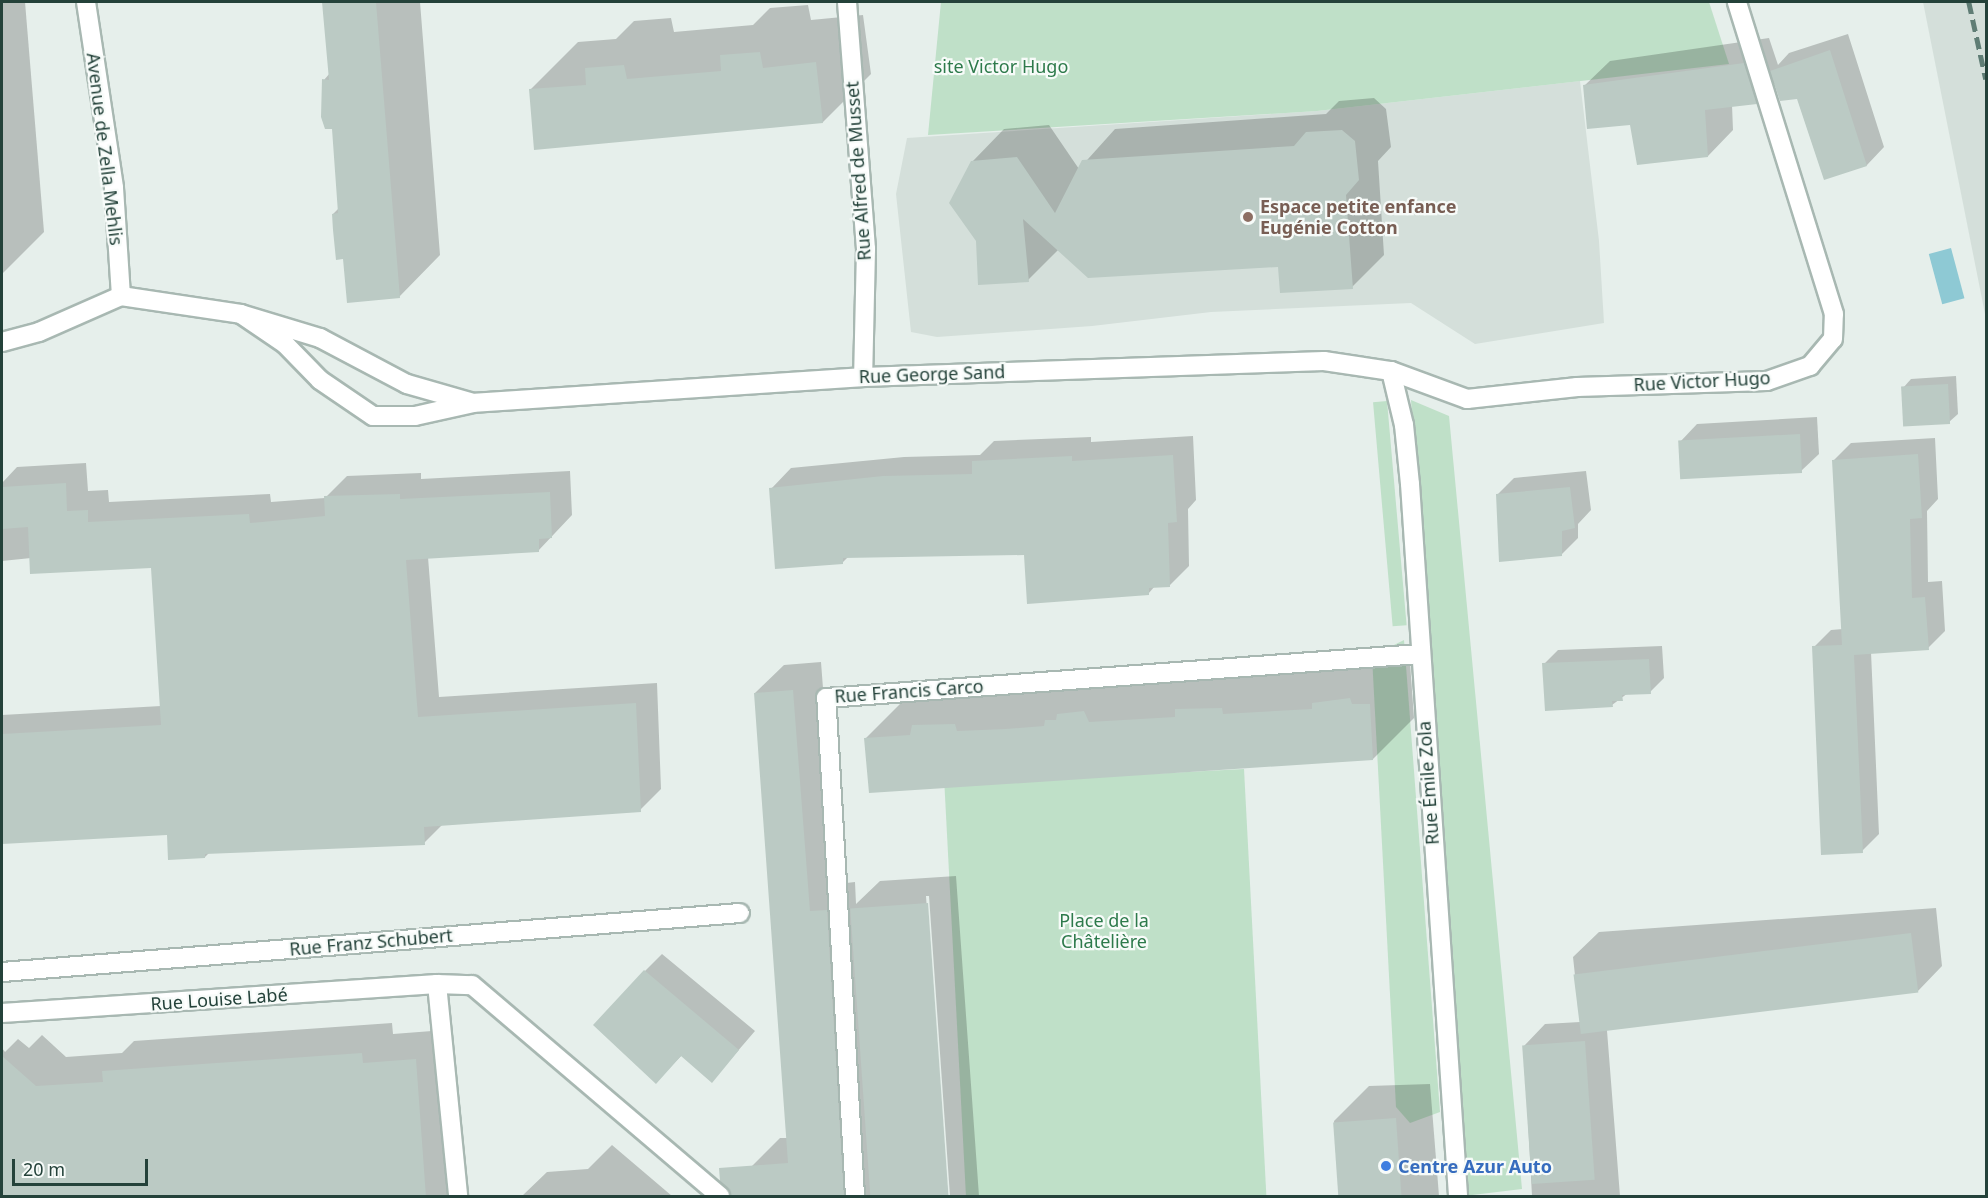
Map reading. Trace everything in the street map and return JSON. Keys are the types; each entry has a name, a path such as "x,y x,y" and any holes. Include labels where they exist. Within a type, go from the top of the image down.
{"street":[{"name":"Avenue de Zella Mehlis","path":"86,2 114,188 121,296"},
{"name":"Rue Alfred de Musset","path":"847,2 866,249 863,377"},
{"name":"Rue Victor Hugo","path":"1391,371 1467,399 1577,387 1767,381 1810,366 1833,339 1834,314 1737,2"},
{"name":"Rue George Sand","path":"121,296 241,314 320,338 407,384 473,403"},
{"path":"2,342 39,333 121,296"},
{"name":"Rue George Sand","path":"241,314 285,344 320,380 373,416 415,416 473,403 863,377 1324,361 1391,371"},
{"name":"Rue Émile Zola","path":"1391,371 1404,426 1410,484 1419,654 1458,1197"},
{"name":"Rue Francis Carco","path":"855,1197 826,698 1419,654"},
{"name":"Rue Franz Schubert","path":"2,972 740,912"},
{"path":"437,984 458,1197"},
{"name":"Rue Louise Labé","path":"2,1013 437,984 472,985 720,1197"}],"shaded area":[{"path":"1923,2 1986,2 1986,319"},
{"name":"Espace petite enfance Eugénie Cotton","path":"1580,81 1599,241 1604,323 1475,344 1411,303 1211,312 1092,326 937,337 911,332 896,194 907,138 1317,111"}],"green space":[{"name":"site Victor Hugo","path":"941,2 1709,2 1729,64 1317,111 928,135"},
{"path":"1411,400 1449,416 1522,1189 1464,1196"},
{"path":"1387,401 1407,625 1393,626 1373,402"},
{"path":"1404,640 1440,1112 1410,1123 1396,1107 1372,656"},
{"name":"Place de la Châtelière","path":"1244,769 1266,1196 966,1196 944,785"}],"water":[{"path":"1951,248 1964,298 1942,304 1929,254"}],"building":[{"path":"322,2 376,2 400,298 347,303 343,259 336,260 333,230 332,214 338,213 332,129 325,129 321,117 322,79 329,80"},
{"path":"1830,50 1867,166 1824,180 1797,99 1780,101 1770,71"},
{"path":"760,52 763,68 816,62 823,123 534,150 529,89 586,85 585,68 624,65 627,79 721,71 720,55"},
{"path":"1744,63 1757,104 1705,110 1708,157 1637,165 1630,125 1587,129 1583,85"},
{"path":"1342,130 1355,141 1359,180 1346,195 1353,289 1280,293 1278,267 1088,278 1023,219 1029,282 978,285 976,241 949,203 971,161 1017,157 1055,213 1082,160 1294,146 1306,132"},
{"path":"1948,384 1950,424 1903,426 1901,386"},
{"path":"1800,434 1802,473 1680,479 1678,440"},
{"path":"1918,454 1922,518 1910,519 1912,598 1925,597 1929,650 1854,655 1863,853 1821,855 1812,646 1842,645 1832,460"},
{"path":"1173,455 1177,522 1168,523 1170,587 1149,588 1149,595 1027,604 1024,555 843,558 843,564 775,569 769,488 883,476 972,474 972,461 1072,456 1072,461"},
{"path":"66,483 67,511 88,510 88,522 249,514 250,523 325,516 324,496 400,494 400,499 550,492 552,538 539,539 539,552 406,560 418,717 636,703 641,812 424,827 425,845 205,854 205,858 168,860 167,835 2,844 2,734 161,725 151,568 30,574 28,527 2,529 2,487"},
{"path":"1570,487 1575,528 1562,531 1562,556 1499,562 1496,494"},
{"path":"1649,659 1651,694 1622,695 1623,701 1612,701 1613,707 1545,711 1542,663"},
{"path":"793,690 810,911 827,910 844,1197 731,1197 720,1181 719,1168 788,1163 754,693"},
{"path":"1350,698 1352,704 1370,704 1373,760 869,793 864,738 910,735 912,725 955,724 957,731 1006,729 1044,726 1045,720 1056,720 1057,714 1084,711 1089,722 1175,717 1175,709 1222,708 1223,714 1312,709 1312,703"},
{"path":"928,903 948,1196 870,1196 850,908"},
{"path":"1911,933 1918,993 1581,1034 1574,974"},
{"path":"644,970 739,1050 712,1083 681,1056 656,1084 593,1025"},
{"path":"1585,1041 1595,1180 1532,1184 1522,1045"},
{"path":"362,1053 363,1063 416,1059 426,1197 2,1197 2,1056 36,1086 103,1082 102,1071"},
{"path":"1396,1118 1401,1196 1338,1196 1333,1122"}],"railway":[{"path":"1969,2 1986,79"}],"place":[{"name":"Espace petite enfance Eugénie Cotton","path":"1248,217"},
{"name":"Centre Azur Auto","path":"1386,1166"}]}
